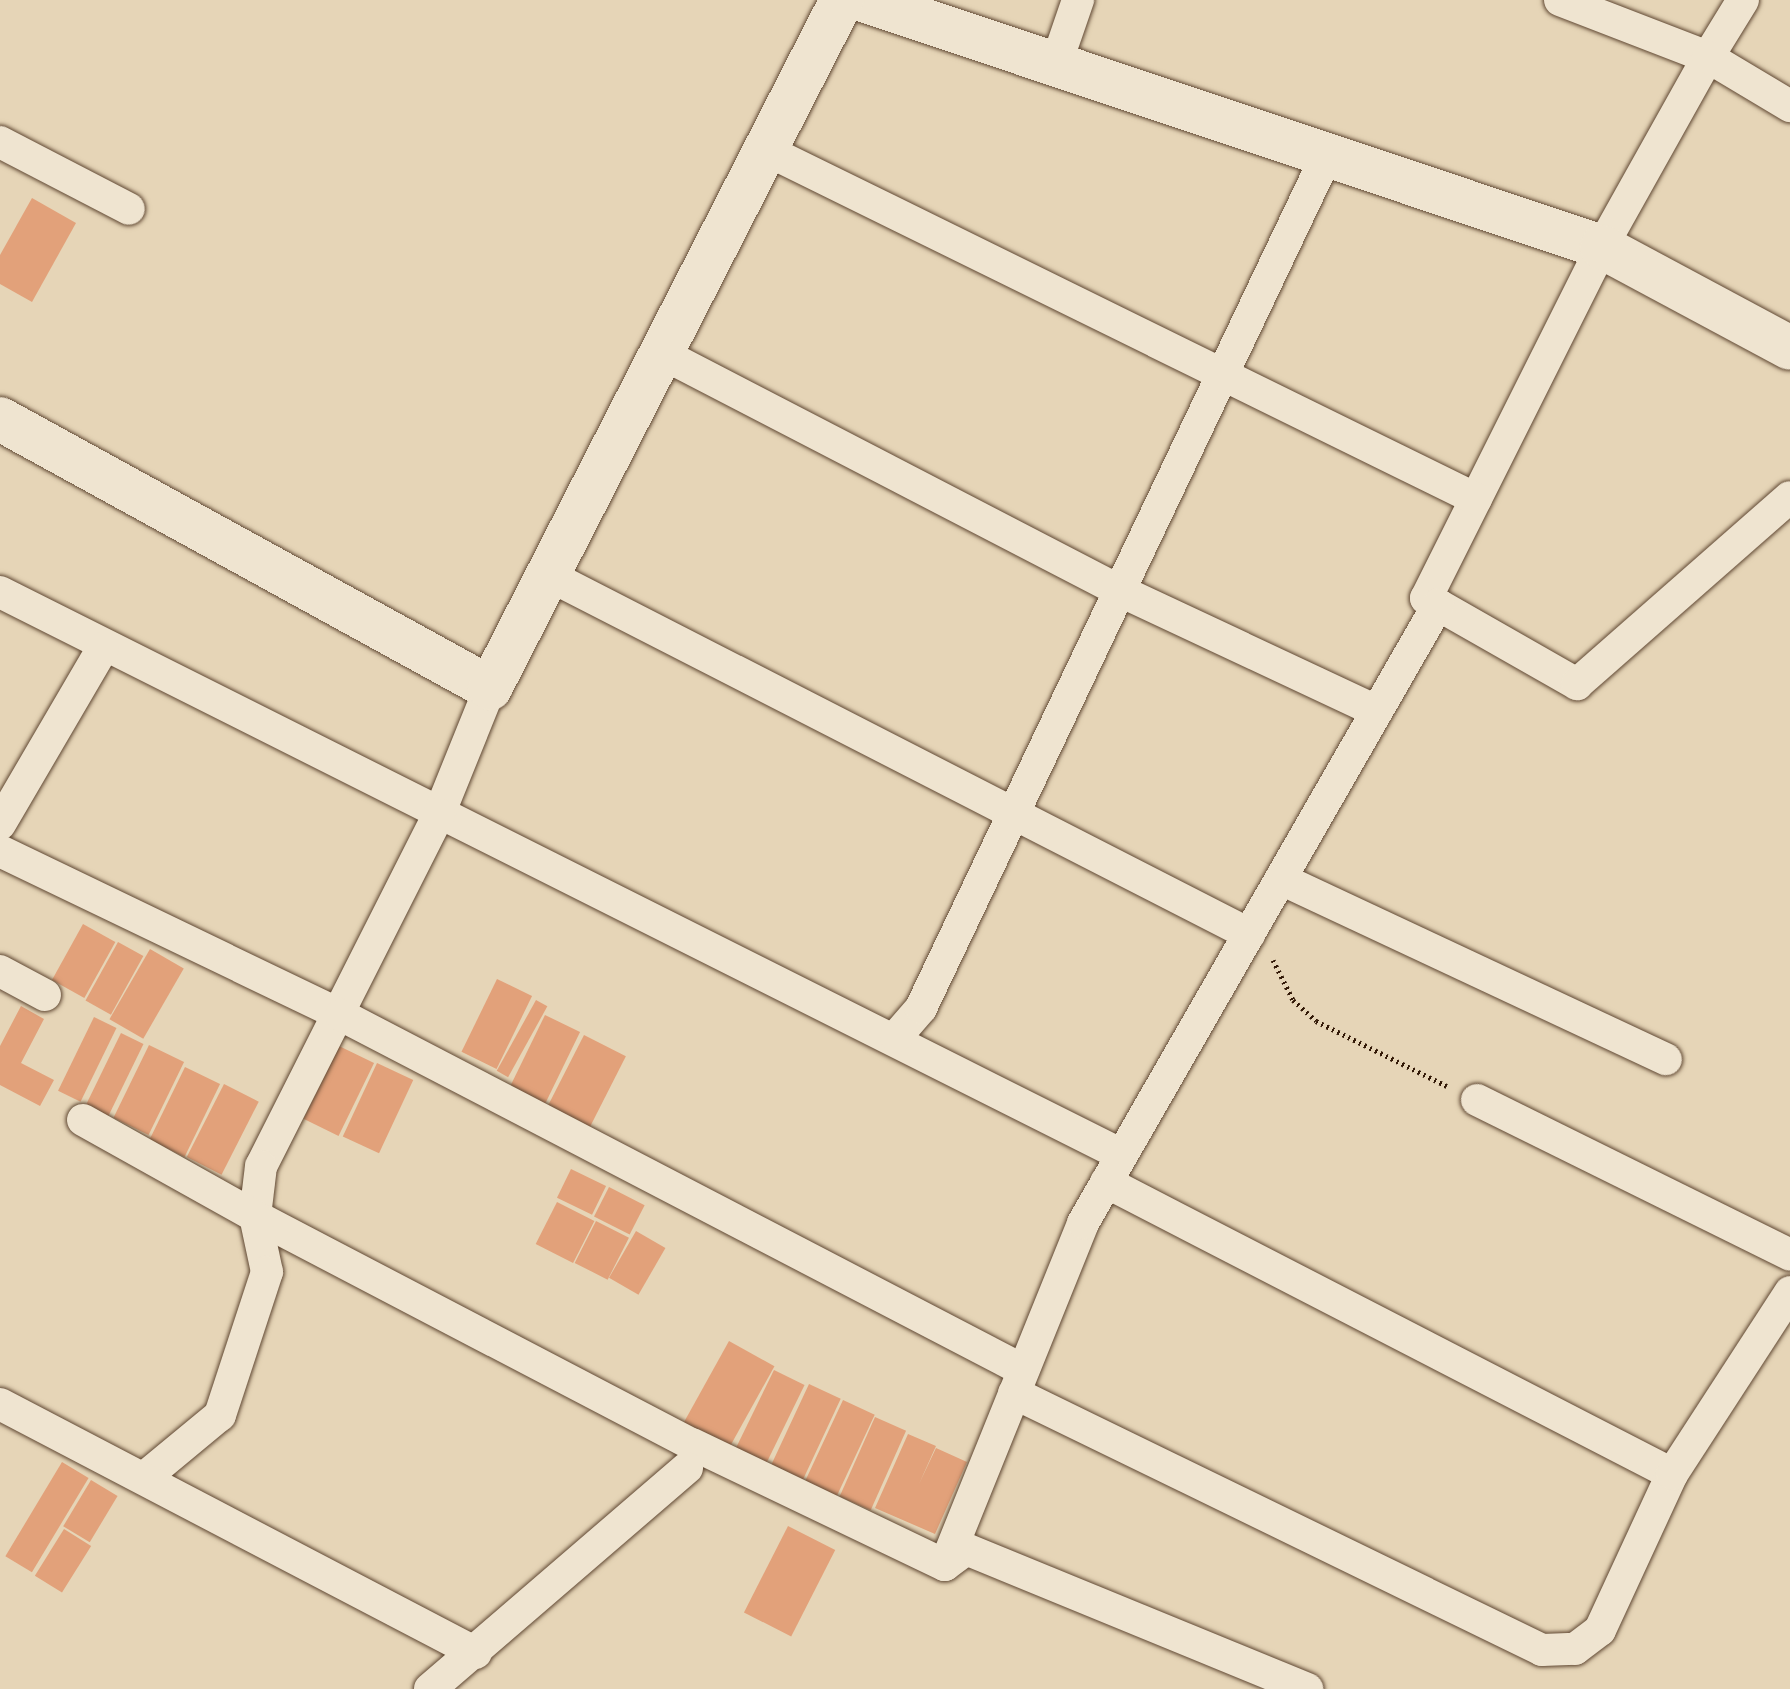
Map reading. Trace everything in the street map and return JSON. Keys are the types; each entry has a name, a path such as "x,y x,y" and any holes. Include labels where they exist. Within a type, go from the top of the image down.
{"street":[{"path":"145,1477 220,1415 267,1272 255,1216 261,1166 341,1015 439,814 490,688 842,0"},
{"path":"863,0 1602,247 1790,348"},
{"path":"1056,64 1078,0"},
{"path":"1560,0 1708,57 1790,106"},
{"path":"1743,0 1602,247 1426,598 1577,684 1790,497"},
{"path":"0,142 129,209"},
{"path":"766,150 1219,378 1476,499"},
{"path":"896,1037 921,1008 1116,589 1327,155"},
{"path":"661,353 1116,589 1377,711"},
{"path":"0,419 490,688"},
{"path":"548,575 1249,934"},
{"path":"0,592 103,648 896,1037 1114,1169 1672,1474"},
{"path":"945,1565 1019,1382 1114,1169 1438,605"},
{"path":"0,824 103,648"},
{"path":"0,851 341,1015 1019,1382 1542,1650 1575,1649 1600,1630 1672,1474 1790,1292"},
{"path":"1281,879 1666,1059"},
{"path":"0,971 45,995"},
{"path":"1477,1100 1790,1255"},
{"path":"83,1120 255,1216 692,1444 945,1565"},
{"path":"0,1404 145,1477 476,1653"},
{"path":"430,1689 476,1653 687,1468"},
{"path":"945,1565 966,1549 1307,1689"}],"path":[{"path":"1249,934 1265,945 1293,1000 1316,1021 1477,1100"}],"building":[{"path":"32,198 76,223 32,302 0,284 0,255"},
{"path":"83,924 115,942 84,998 52,980"},
{"path":"118,942 143,956 111,1015 86,1001"},
{"path":"150,949 184,968 143,1039 110,1019"},
{"path":"497,979 532,996 497,1069 461,1052"},
{"path":"536,1000 547,1006 508,1077 497,1071"},
{"path":"21,1006 44,1019 21,1063 54,1080 40,1106 0,1085 0,1046"},
{"path":"545,1015 580,1032 545,1105 509,1088"},
{"path":"94,1017 116,1028 81,1102 58,1091"},
{"path":"121,1033 143,1044 108,1118 85,1107"},
{"path":"584,1035 626,1056 589,1129 547,1108"},
{"path":"149,1045 184,1062 149,1135 113,1118"},
{"path":"339,1046 374,1063 339,1136 303,1119"},
{"path":"377,1063 413,1080 379,1153 343,1136"},
{"path":"185,1067 220,1084 185,1157 149,1140"},
{"path":"224,1084 259,1102 222,1175 187,1157"},
{"path":"571,1169 606,1186 592,1215 557,1198"},
{"path":"609,1187 645,1205 630,1235 594,1216"},
{"path":"557,1202 594,1221 573,1263 536,1244"},
{"path":"596,1221 629,1238 608,1280 575,1263"},
{"path":"636,1231 665,1248 638,1295 609,1278"},
{"path":"729,1341 774,1366 727,1451 682,1426"},
{"path":"774,1370 805,1385 765,1467 734,1452"},
{"path":"809,1384 841,1399 803,1480 771,1466"},
{"path":"843,1400 875,1415 837,1496 805,1482"},
{"path":"875,1417 906,1431 871,1510 840,1496"},
{"path":"908,1434 936,1446 919,1484 936,1448 967,1462 935,1534 875,1508"},
{"path":"62,1462 89,1478 32,1572 5,1556"},
{"path":"91,1480 118,1496 90,1542 63,1526"},
{"path":"788,1526 835,1550 791,1636 744,1612"},
{"path":"64,1529 91,1546 62,1593 35,1576"}]}
